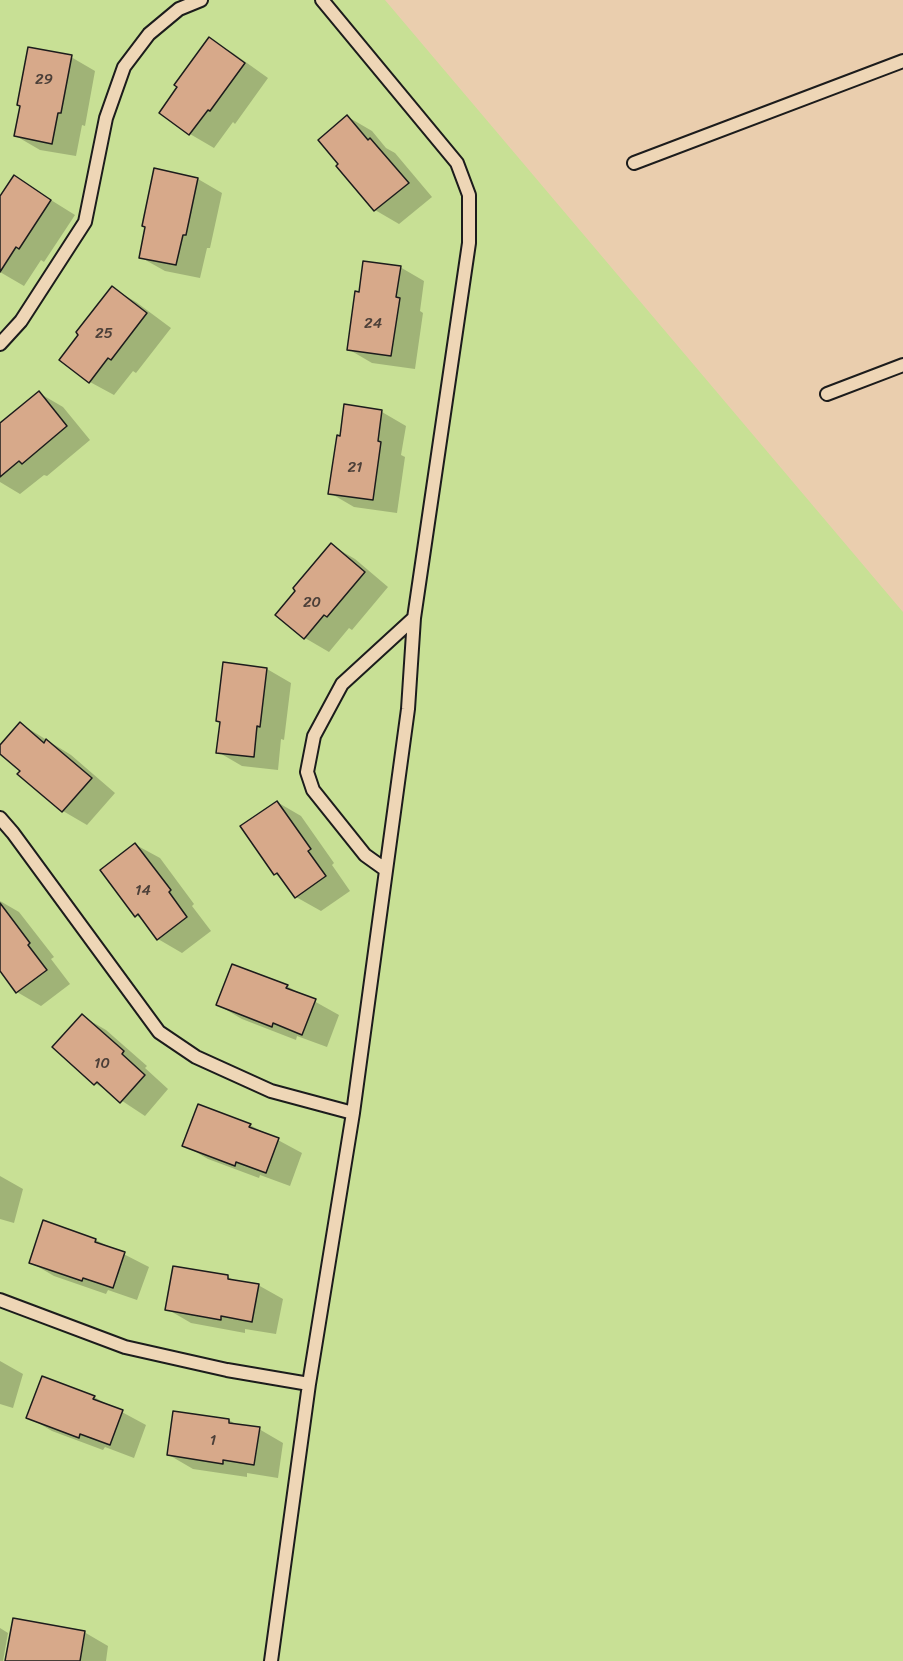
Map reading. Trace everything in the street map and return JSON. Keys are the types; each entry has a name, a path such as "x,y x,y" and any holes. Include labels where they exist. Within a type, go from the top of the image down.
{"lane":[{"path":"0,344 21,321 85,222 106,118 124,67 149,34 179,9 201,0"},
{"path":"271,1661 309,1384 353,1113 408,709 414,618 469,243 469,195 457,163 322,0"},
{"path":"634,163 903,62"},
{"path":"827,394 903,364"},
{"path":"386,870 365,855 313,790 307,772 314,736 342,684 414,618"},
{"path":"0,818 159,1032 196,1057 271,1091 353,1113"},
{"path":"0,1300 125,1347 227,1370 309,1384"}],"green space":[{"path":"0,0 385,0 903,612 903,1661 0,1661"}],"building":[{"path":"209,37 245,63 210,111 208,110 189,135 159,113 177,87 174,85"},
{"path":"28,47 72,55 61,113 58,113 52,144 14,136 20,106 17,105"},
{"path":"347,115 409,183 374,211 336,166 338,164 318,140"},
{"path":"154,168 198,178 186,235 183,235 176,265 139,258 145,227 142,226"},
{"path":"14,175 51,200 19,249 16,247 0,272 0,196"},
{"path":"363,261 401,266 396,297 400,298 391,356 347,350 355,291 359,292"},
{"path":"112,286 147,313 111,360 108,358 89,383 59,360 78,335 76,332"},
{"path":"39,391 67,426 22,464 19,461 0,477 0,423"},
{"path":"344,404 382,410 378,441 381,442 373,500 328,494"},
{"path":"331,543 365,572 327,617 324,615 304,639 275,615 295,591 293,588"},
{"path":"223,662 267,668 254,757 216,753 220,722 216,721"},
{"path":"20,722 44,743 46,739 92,778 62,812 17,774 20,771 0,754 0,745"},
{"path":"277,801 311,849 308,851 326,876 295,898 277,873 274,875 240,826"},
{"path":"135,843 171,890 169,892 187,917 157,940 138,914 135,917 100,870"},
{"path":"0,903 47,970 16,993 0,971"},
{"path":"232,964 288,985 286,988 316,999 302,1035 273,1023 272,1027 216,1005"},
{"path":"82,1014 124,1051 122,1054 145,1075 120,1103 97,1082 94,1085 52,1047"},
{"path":"198,1104 251,1124 249,1127 279,1138 266,1173 236,1162 235,1166 182,1146"},
{"path":"43,1220 125,1252 113,1288 83,1278 82,1281 29,1263"},
{"path":"173,1266 228,1275 228,1279 259,1284 252,1322 221,1316 221,1320 165,1310"},
{"path":"42,1376 95,1396 93,1399 123,1410 110,1445 80,1434 79,1438 26,1418"},
{"path":"173,1411 229,1419 229,1423 260,1427 254,1465 223,1460 223,1464 167,1455"},
{"path":"13,1618 85,1631 80,1661 5,1661"}]}
